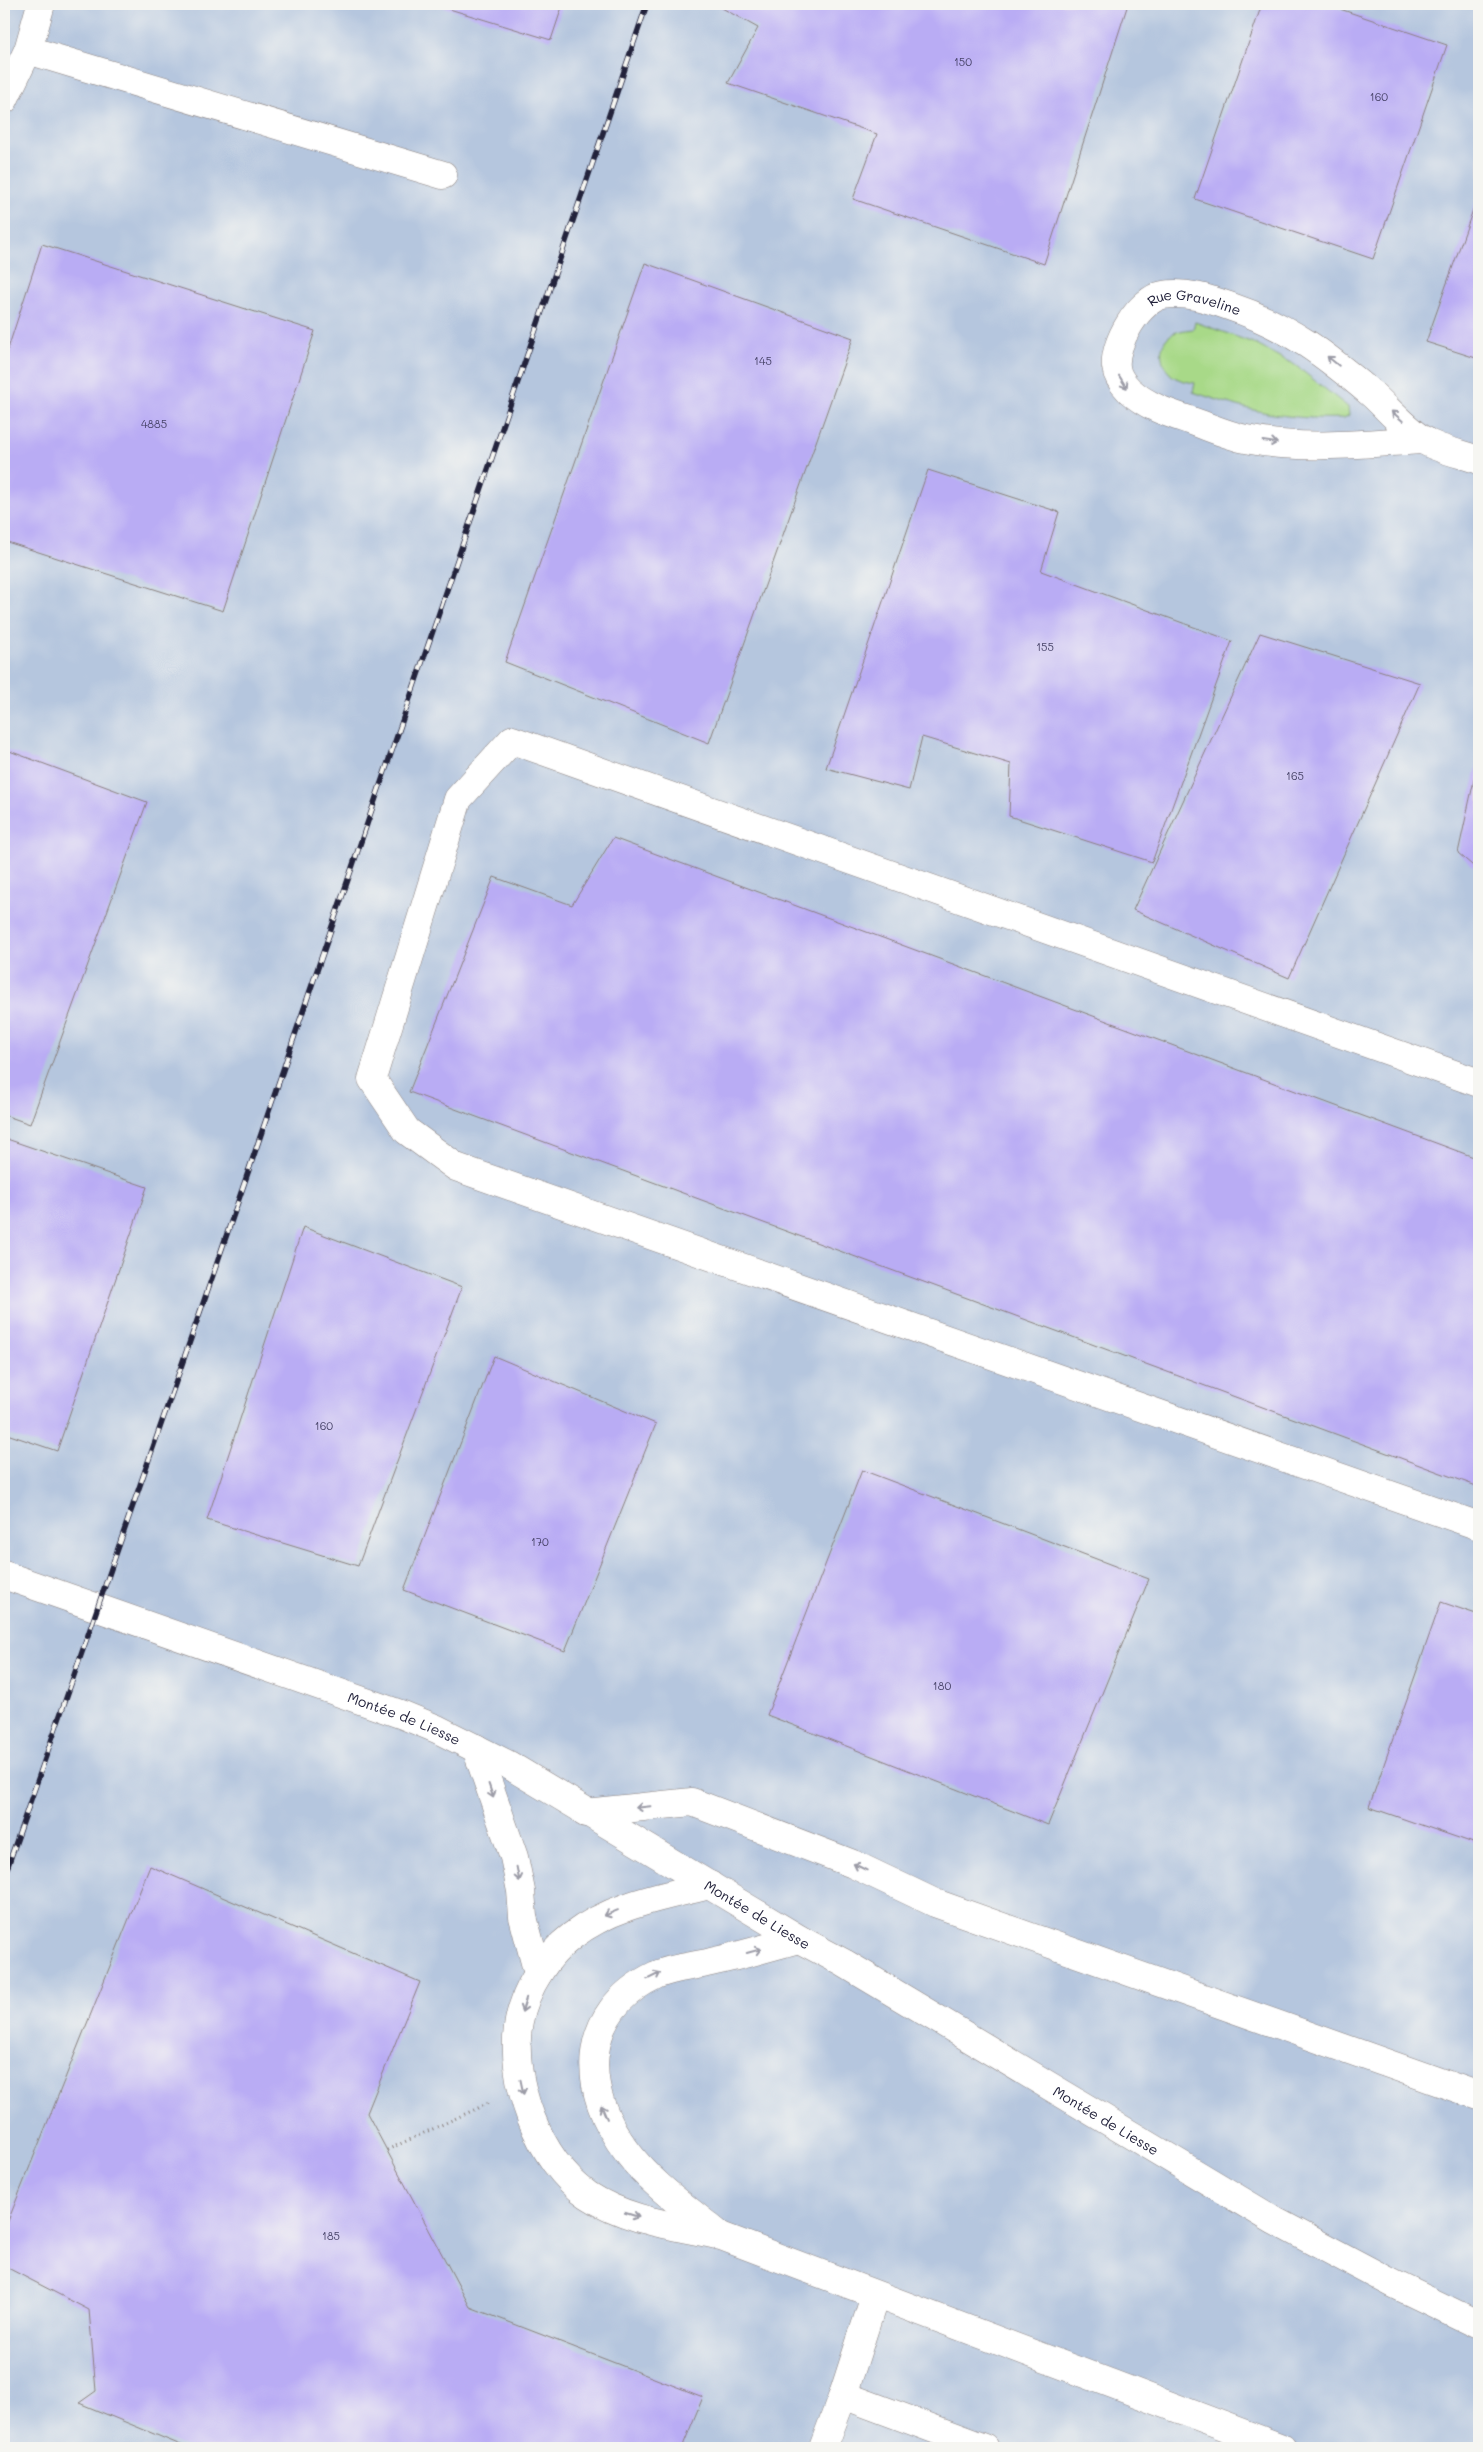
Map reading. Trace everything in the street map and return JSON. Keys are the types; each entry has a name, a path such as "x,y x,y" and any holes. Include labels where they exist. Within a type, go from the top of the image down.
{"street":[{"path":"4,100 14,84 28,50 41,4"},
{"path":"28,50 443,175"},
{"name":"Rue Graveline","path":"1424,440 1280,444 1245,439 1142,402 1121,380 1116,367 1117,350 1122,336 1132,320 1151,300 1162,295 1175,294 1213,300 1265,320 1316,348 1424,440 1479,460"},
{"path":"1479,1083 512,740 458,799 372,1079 407,1131 456,1167 1479,1526"},
{"name":"Montée de Liesse","path":"4,1575 403,1715 476,1748 509,1765 585,1812 799,1939 844,1963 1275,2220 1392,2283 1479,2325"},
{"path":"476,1748 514,1857 520,1886 523,1917 538,1974"},
{"path":"585,1812 692,1802 852,1864 935,1903 1479,2096"},
{"path":"710,1885 631,1905 594,1921 562,1944 538,1974 526,1997 519,2021 518,2059 527,2106 537,2133 552,2158 580,2189 616,2210 721,2236 875,2296 1282,2448"},
{"path":"721,2236 651,2177 628,2154 606,2116 596,2092 593,2069 596,2046 602,2026 615,2005 645,1981 675,1968 710,1963 799,1939"},
{"path":"823,2448 843,2395 875,2296"},
{"path":"843,2395 929,2438 985,2448"}],"path":[{"path":"387,2150 491,2102"}],"shaded area":[{"path":"4,4 1479,4 1479,2448 4,2448"}],"green space":[{"path":"1195,322 1251,342 1295,365 1348,407 1349,415 1344,418 1284,416 1250,409 1193,392 1195,383 1176,378 1167,370 1162,359 1162,347 1170,335 1183,330 1193,329"}],"building":[{"path":"433,4 563,4 551,40"},
{"path":"723,4 1128,4 1044,264 853,199 877,134 728,83 758,28 722,8"},
{"path":"1262,4 1325,4 1447,45 1373,259 1195,199"},
{"path":"1479,193 1479,359 1426,342"},
{"path":"42,244 315,331 223,611 4,541 4,361"},
{"path":"645,263 853,338 709,743 505,662"},
{"path":"928,470 1059,512 1041,571 1232,641 1152,862 1009,816 1011,764 922,737 909,790 826,768"},
{"path":"1260,633 1420,683 1289,978 1133,910"},
{"path":"4,749 147,802 30,1124 4,1115"},
{"path":"1479,762 1479,871 1458,853"},
{"path":"613,838 1479,1159 1479,1487 409,1092 494,877 572,905"},
{"path":"4,1138 147,1187 57,1451 4,1433"},
{"path":"303,1227 462,1287 358,1566 207,1520"},
{"path":"494,1356 656,1424 565,1651 404,1590"},
{"path":"862,1470 1149,1579 1048,1825 767,1715"},
{"path":"1441,1602 1479,1615 1479,1845 1369,1807"},
{"path":"150,1866 420,1982 367,2113 470,2307 703,2397 682,2448 188,2448 79,2403 96,2391 89,2310 4,2266 4,2231"}],"railway":[{"path":"4,1877 215,1269 647,4"}]}
